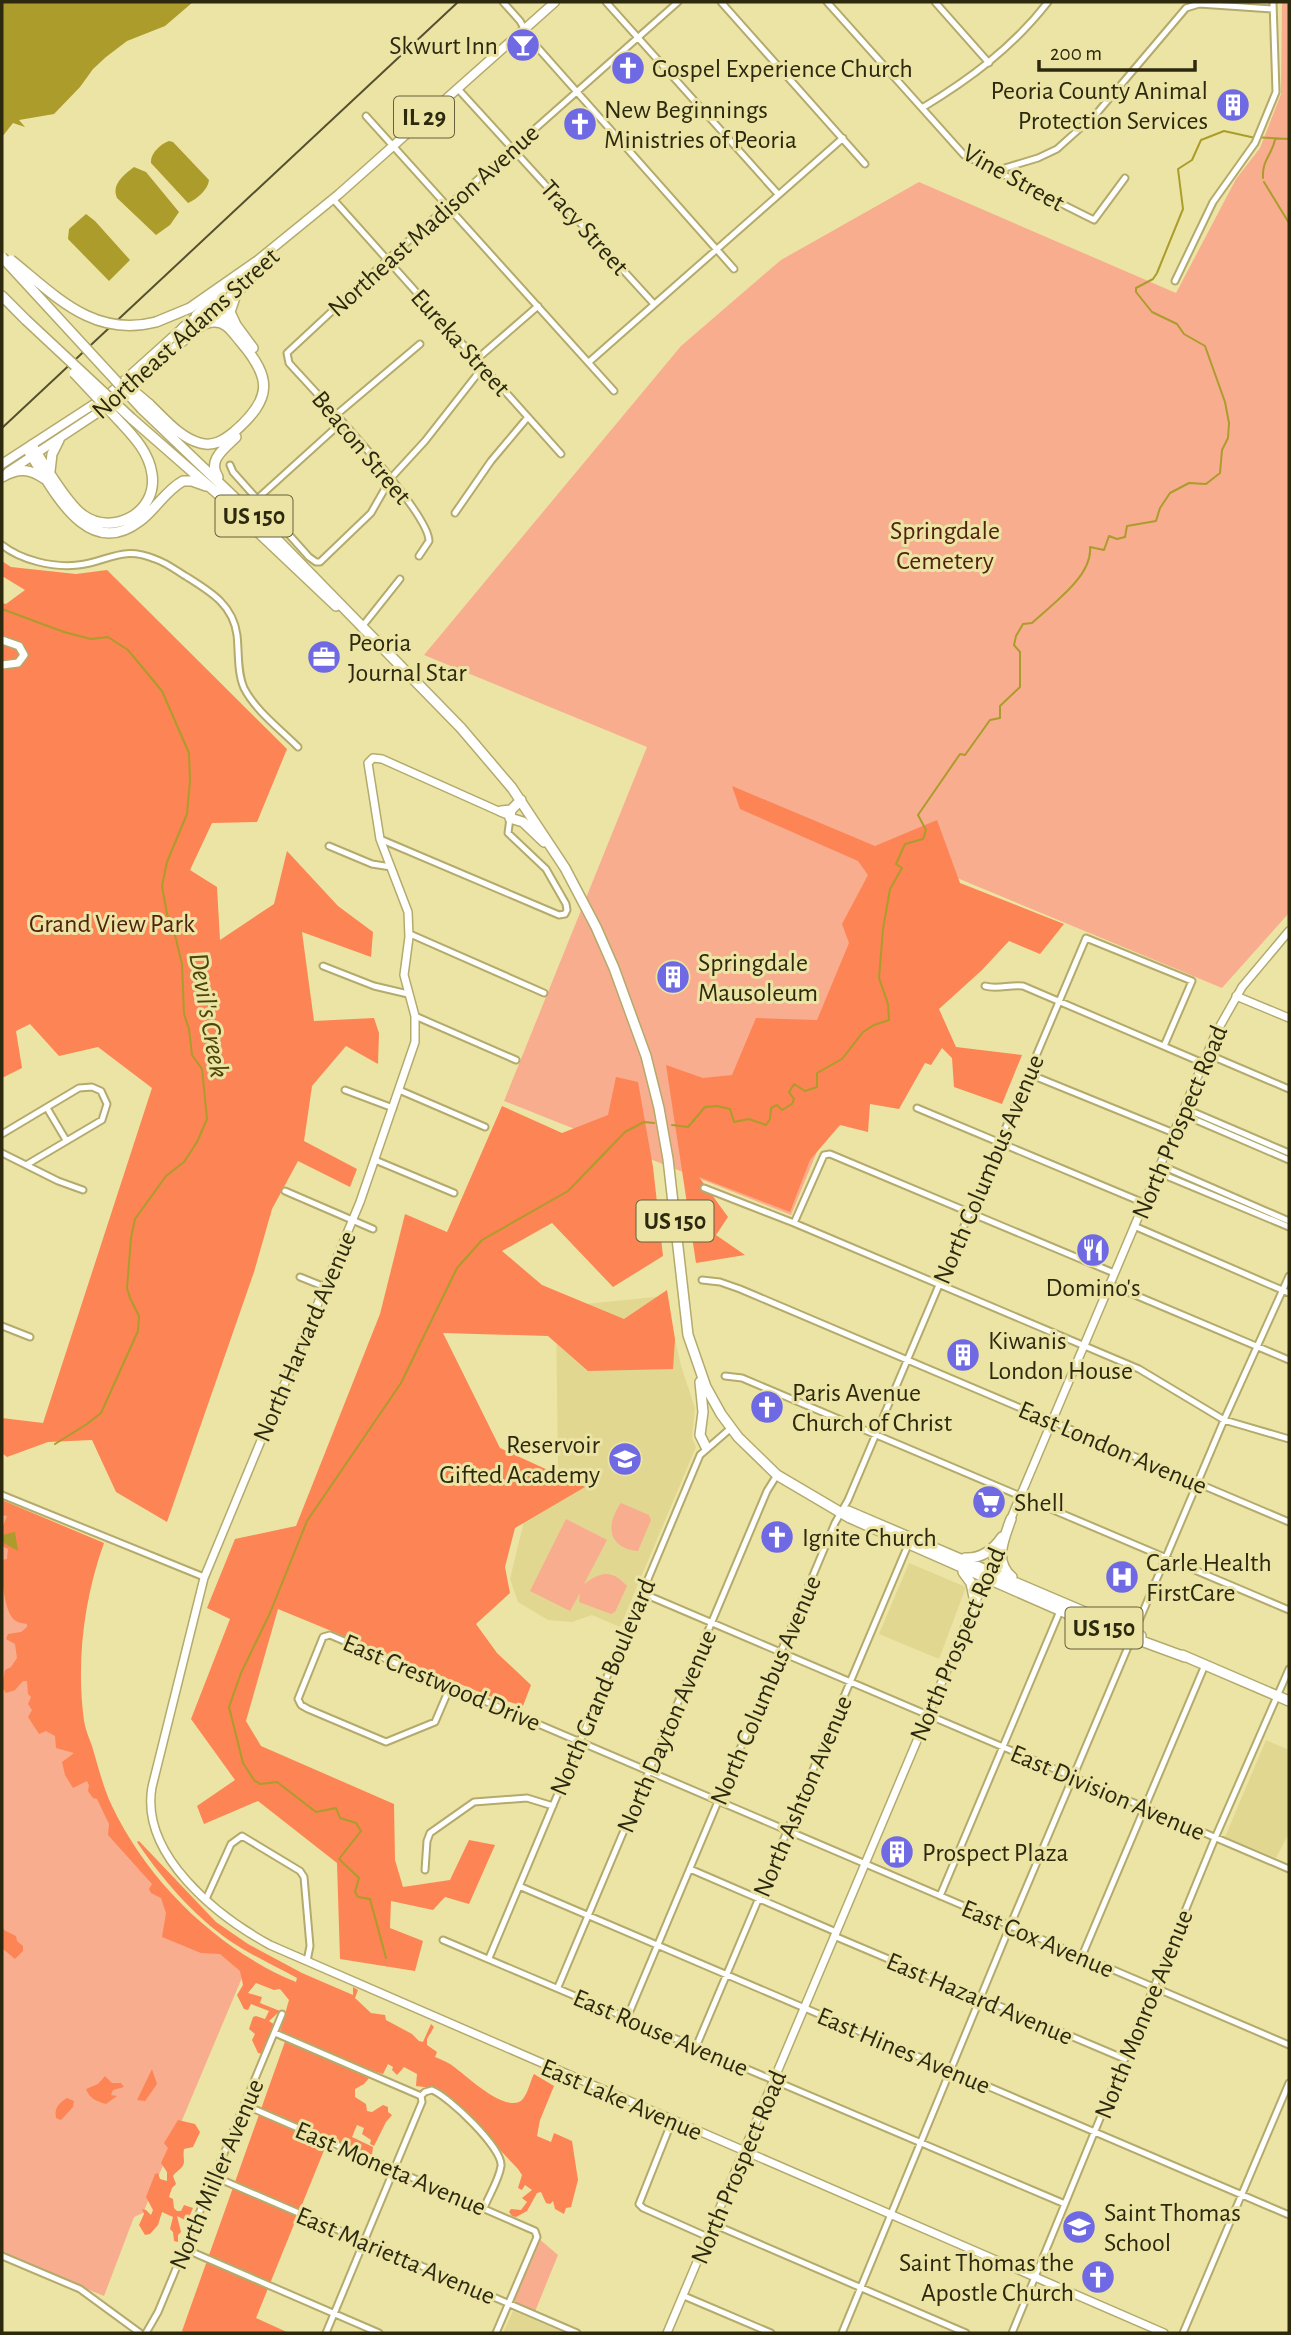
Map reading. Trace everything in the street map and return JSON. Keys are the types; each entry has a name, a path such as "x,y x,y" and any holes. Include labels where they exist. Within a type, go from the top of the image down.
{"highway":[{"path":"2,255 58,299 85,316 130,327 156,323 193,306 257,265"},
{"name":"US 150","path":"2,255 86,347 325,597 361,628 455,721 521,800 567,871 614,968 633,1016 655,1088 671,1178 684,1317 697,1366 715,1405 751,1452 777,1475 807,1495 908,1545 959,1568 987,1574 1054,1598 1133,1635 1289,1701"},
{"path":"240,508 214,467 218,454 257,416 267,398 268,376 264,364 234,322 230,312 236,295 257,265"},
{"name":"US 150","path":"2,296 131,418 240,508"},
{"path":"183,328 197,317 214,312 225,316 256,352"},
{"path":"26,320 122,424 145,453 153,476 148,500 131,518 114,524 96,522 72,505 50,471 32,451"},
{"path":"145,407 185,437 207,444 226,439 251,416 259,404 263,391 261,370 257,361 226,325 210,323 178,345"},
{"path":"50,471 52,454 59,440"},
{"path":"32,451 53,488"},
{"path":"2,477 16,470 28,470 44,477 74,518 85,526 101,531 118,531 136,524 178,484 186,480 210,489 240,508"},
{"path":"511,814 521,800"},
{"path":"501,811 511,814 533,831 567,871"},
{"path":"697,1366 703,1408 700,1435 706,1447"},
{"name":"US 150","path":"842,1511 953,1555 1060,1611 1133,1635"},
{"path":"1011,1519 1001,1552 1004,1567 1015,1579 1054,1598"},
{"path":"953,1555 968,1559 982,1555 997,1544 1006,1529"},
{"path":"959,1568 971,1583 975,1602"}],"main road":[{"name":"Northeast Adams Street","path":"2,477 32,451 108,395 555,2"},
{"name":"Northeast Adams Street","path":"2,464 59,440 127,391 214,312 257,265"}],"street":[{"path":"503,2 530,39 734,269"},
{"path":"606,2 778,194"},
{"name":"Northeast Madison Avenue","path":"286,358 295,344 387,260 678,2"},
{"path":"721,2 865,164"},
{"name":"Vine Street","path":"827,2 964,155 1094,220 1125,178"},
{"path":"935,2 989,63"},
{"path":"922,108 966,81 989,63 1020,34 1048,2"},
{"path":"995,171 1038,158 1057,149 1097,113 1189,6 1273,5 1276,92 1265,124 1255,143 1213,202 1175,281"},
{"name":"Tracy Street","path":"458,89 654,304"},
{"path":"366,116 614,391"},
{"path":"589,362 843,138"},
{"name":"Eureka Street","path":"333,199 561,454"},
{"path":"477,359 538,306"},
{"path":"336,415 420,345"},
{"name":"Beacon Street","path":"286,358 391,478 425,524 429,541 419,556"},
{"path":"230,465 233,472 310,558 319,563 370,515 391,478 425,441 483,367"},
{"path":"455,513 485,469 528,416"},
{"path":"257,499 342,422"},
{"path":"2,545 26,558 58,564 78,565 127,553 149,556 211,593 229,610 235,625 244,688 253,701 298,747"},
{"path":"361,628 400,579"},
{"path":"2,640 19,646 24,653 23,659 18,663 2,665"},
{"name":"North Harvard Avenue","path":"206,1899 179,1870 162,1846 154,1828 150,1801 204,1577 353,1219 415,1042 415,1016 404,972 410,934 408,909 380,839 368,769 372,759 382,759 501,811"},
{"path":"380,839 564,915 567,906 549,873 508,833 511,814"},
{"path":"329,846 375,865 391,867"},
{"name":"North Prospect Road","path":"667,2333 1203,1063 1236,996 1259,964 1289,932"},
{"path":"410,934 544,993"},
{"name":"North Columbus Avenue","path":"627,2018 780,1652 876,1435 1086,938 1192,981 1164,1046"},
{"path":"323,966 374,986 408,994"},
{"path":"985,986 1021,986 1203,1063"},
{"path":"1236,996 1289,1018"},
{"path":"415,1016 516,1060"},
{"path":"1207,1054 1289,1089"},
{"path":"1029,1074 1174,1133"},
{"path":"2,1134 83,1087 97,1088 105,1097 106,1108 102,1120 26,1165"},
{"path":"345,1090 393,1108"},
{"path":"399,1090 485,1127"},
{"path":"47,1108 66,1140"},
{"path":"917,1108 1144,1203"},
{"path":"1183,1111 1289,1153"},
{"path":"1183,1111 1289,1160"},
{"path":"2,1153 58,1181 83,1190"},
{"path":"794,1223 827,1153 1114,1273"},
{"path":"375,1160 454,1193"},
{"path":"1158,1169 1289,1220"},
{"path":"1158,1169 1289,1227"},
{"path":"704,1188 1084,1345 1153,1376 1224,1420 1289,1439"},
{"path":"285,1191 373,1229"},
{"path":"1134,1226 1286,1291"},
{"path":"842,2333 1165,1558 1224,1420 1286,1291 1289,1276"},
{"path":"300,1277 325,1287"},
{"name":"East London Avenue","path":"702,1280 721,1282 1289,1522"},
{"path":"1109,1284 1289,1360"},
{"path":"2,1326 30,1337"},
{"path":"725,1376 742,1378 1289,1610"},
{"name":"North Grand Boulevard","path":"489,1958 700,1455 731,1428"},
{"name":"North Dayton Avenue","path":"558,1987 766,1494 777,1475"},
{"path":"2,1495 204,1577"},
{"name":"North Ashton Avenue","path":"696,2047 908,1545"},
{"name":"East Division Avenue","path":"642,1593 1289,1869"},
{"path":"940,1896 1060,1611"},
{"name":"East Crestwood Drive","path":"450,1687 439,1716 433,1724 390,1741 378,1740 307,1709 299,1702 299,1695 323,1637 327,1635 580,1740 865,1863"},
{"path":"1082,1956 1205,1665"},
{"name":"North Monroe Avenue","path":"1012,2333 1215,1838 1289,1669"},
{"path":"425,1870 426,1846 430,1833 474,1802 527,1798 553,1806"},
{"path":"206,1899 232,1842 240,1836 251,1840 300,1871 304,1877 310,1946 307,1961"},
{"name":"East Cox Avenue","path":"865,1863 1289,2045"},
{"name":"East Hazard Avenue","path":"690,1868 980,1998 1125,2059"},
{"name":"East Hines Avenue","path":"519,1886 1289,2215"},
{"name":"East Lake Avenue","path":"206,1899 237,1925 263,1941 307,1961 1164,2333"},
{"name":"East Rouse Avenue","path":"443,1940 1065,2204"},
{"name":"North Miller Avenue","path":"146,2333 185,2249 282,2014"},
{"path":"275,2033 421,2096"},
{"path":"1183,2333 1289,2083"},
{"path":"421,2096 432,2090 444,2095 498,2153 501,2166 484,2208"},
{"path":"326,2333 422,2102 421,2096"},
{"name":"East Moneta Avenue","path":"245,2105 536,2233 537,2237 509,2304"},
{"path":"672,2121 639,2204 708,2237"},
{"name":"East Marietta Avenue","path":"215,2177 577,2333"},
{"path":"713,2224 966,2333"},
{"path":"185,2249 379,2333"},
{"path":"2,2256 80,2289 140,2333"},
{"path":"684,2296 771,2333"},
{"path":"496,2333 509,2304"}],"shaded area":[{"path":"2,2 193,2 165,26 127,41 106,57 54,114 19,120 25,127 13,123 2,137"},
{"path":"169,141 209,180 202,194 188,203 151,163 157,149"},
{"path":"134,167 146,172 179,212 170,225 156,235 117,198 117,184"},
{"path":"86,214 130,260 109,281 68,239 69,229"},
{"name":"Reservoir Gifted Academy","path":"665,1296 681,1366 695,1408 692,1438 696,1447 620,1627 592,1615 572,1622 548,1620 518,1602 510,1579 526,1513 552,1499 558,1470 556,1307"},
{"path":"15,1532 18,1551 2,1542 2,1535"},
{"path":"909,1563 966,1587 939,1659 879,1634"},
{"path":"1266,1740 1289,1750 1289,1833 1276,1858 1225,1837"},
{"path":"513,2311 565,2333 503,2333"}],"green space":[{"name":"Springdale Cemetery","path":"1282,2 1289,2 1289,913 1222,988 933,868 791,1215 504,1101 647,747 424,655 681,346 781,260 919,182 1176,293 1236,179 1260,148 1281,94"},
{"name":"Grand View Park","path":"2,561 11,567 76,574 107,570 287,749 257,822 212,823 190,870 217,887 220,940 274,904 287,851 338,906 373,932 371,957 302,932 314,1021 374,1018 379,1033 378,1064 346,1046 312,1086 304,1141 357,1169 350,1187 298,1161 272,1209 254,1272 167,1522 116,1492 92,1440 48,1442 7,1457 2,1453 2,1418 43,1423 152,1088 98,1047 59,1056 30,1024 16,1031 22,1068 2,1078 2,603 6,604 25,590 2,576"},
{"path":"732,786 875,846 937,820 960,883 1064,924 1040,954 1009,941 939,1009 956,1047 1022,1055 1002,1104 954,1087 952,1058 942,1048 931,1065 925,1063 899,1109 870,1104 868,1132 840,1125 810,1160 790,1212 699,1177 728,1217 716,1235 745,1255 696,1263 666,1065 703,1078 732,1075 756,1018 817,1020 849,943 842,924 868,875 858,861 740,809"},
{"path":"616,1077 638,1082 653,1167 663,1256 613,1287 552,1223 502,1251 542,1285 624,1319 667,1290 675,1339 673,1369 588,1371 548,1336 443,1333 500,1448 585,1487 515,1528 505,1567 510,1593 476,1624 497,1653 531,1685 523,1706 489,1696 278,1609 246,1721 261,1746 394,1804 395,1860 403,1887 450,1880 469,1840 495,1845 469,1904 445,1897 433,1910 391,1901 390,1928 423,1941 415,1971 340,1959 337,1863 258,1801 204,1824 197,1806 235,1780 191,1719 230,1619 207,1608 235,1539 296,1526 380,1314 405,1214 447,1232 502,1106 562,1133 608,1115"},
{"path":"2,1500 104,1543 91,1586 84,1630 81,1676 85,1727 109,1799 127,1834 165,1887 213,1932 239,1952 296,1982 297,1978 238,1946 203,1920 168,1883 137,1842 139,1841 216,1922 248,1944 302,1973 353,1995 353,1987 358,1990 355,1998 371,2013 385,2015 386,2020 412,2034 419,2041 423,2042 431,2024 434,2027 427,2039 427,2045 437,2052 435,2057 450,2064 492,2096 511,2103 519,2102 526,2094 534,2074 554,2086 540,2120 537,2136 551,2142 554,2133 572,2141 578,2180 571,2207 566,2208 564,2214 555,2209 553,2201 546,2203 541,2192 537,2193 527,2211 516,2217 512,2216 509,2212 511,2209 521,2210 527,2202 522,2198 532,2190 525,2185 522,2190 518,2188 522,2175 518,2169 452,2099 432,2088 416,2086 417,2074 404,2067 397,2075 388,2064 383,2074 363,2068 359,2073 369,2078 355,2089 355,2097 366,2104 367,2111 372,2112 383,2105 388,2107 388,2112 392,2115 374,2146 370,2144 371,2140 362,2134 364,2128 357,2125 352,2137 373,2147 372,2155 329,2138 256,2318 289,2333 182,2331 287,2036 280,2031 289,2000 280,1989 274,1990 256,1983 248,1993 262,1997 260,2003 280,2011 269,2021 275,2025 264,2054 258,2053 252,2040 255,2034 249,2029 253,2017 265,2019 269,2011 251,2004 248,2010 244,2009 237,1995 243,1985 240,1971 220,1954 201,1953 162,1937 166,1913 161,1898 151,1893 149,1889 152,1884 108,1835 109,1824 97,1799 88,1791 87,1781 73,1788 65,1775 62,1762 74,1753 56,1748 55,1736 46,1731 39,1734 28,1717 32,1710 28,1704 31,1697 28,1694 27,1681 6,1693 2,1687 5,1670 11,1667 17,1658 15,1644 6,1639 8,1634 21,1632 27,1624 17,1622 12,1617 6,1602 2,1560 7,1559 8,1549 2,1546 2,1528 7,1516 2,1515"},
{"path":"2,1502 76,1609 71,1667 104,1804 163,1892 249,1961 143,2213 134,2217 104,2296 2,2255"},
{"path":"621,1503 649,1515 651,1520 638,1551 620,1545 612,1534 613,1519"},
{"path":"566,1519 607,1540 584,1584 606,1574 616,1577 627,1586 615,1612 611,1614 579,1602 580,1593 570,1611 530,1591"},
{"path":"2,1925 4,1930 16,1936 23,1946 23,1951 15,1959 2,1948"},
{"path":"152,2069 157,2084 145,2101 137,2100"},
{"path":"105,2076 112,2083 121,2083 124,2087 113,2090 111,2095 117,2096 106,2104 94,2099 86,2089 98,2084"},
{"path":"67,2098 74,2101 73,2107 61,2120 56,2118 58,2106"},
{"path":"178,2120 195,2124 200,2132 193,2147 184,2149 184,2162 173,2176 176,2184 169,2197 173,2199 174,2208 181,2211 184,2205 193,2208 185,2220 177,2216 181,2232 178,2242 174,2241 170,2229 173,2217 162,2212 158,2225 150,2234 145,2235 139,2225 144,2214 142,2209 151,2215 153,2210 146,2197 155,2174 158,2173 160,2179 167,2181 167,2172 161,2163 168,2148 164,2143"},
{"path":"537,2237 558,2255 534,2314 509,2304"}],"waterway":[{"path":"672,1125 688,1127 705,1107 717,1106 730,1109 734,1122 749,1119 766,1125 770,1119 771,1108 777,1105 782,1110 792,1104 794,1099 789,1092 794,1084 805,1091 817,1087 817,1073 842,1059 863,1032 889,1020 888,1004 879,978 890,889 902,868 896,864 905,844 923,839 926,830 918,815 960,754 965,755 990,720 1000,718 1000,706 1020,687 1020,652 1014,645 1023,624 1032,623 1078,579 1085,569 1090,547 1104,550 1109,536 1117,539 1125,537 1127,526 1156,521 1160,508 1170,493 1189,483 1206,484 1220,473 1222,450 1228,438 1229,423 1225,402 1205,346 1184,334 1177,324 1152,312 1136,292 1136,288 1153,279 1157,273 1183,209 1178,169 1192,160 1201,140 1224,131 1251,137 1289,139"},
{"path":"1263,178 1264,167 1275,140"},
{"path":"1264,182 1289,223"},
{"name":"Devil's Creek","path":"2,609 64,632 91,639 108,637 128,650 162,691 189,753 187,814 167,862 162,886 167,914 182,964 184,1014 192,1055 202,1069 207,1119 184,1162 166,1176 135,1219 127,1288 139,1316 138,1331 101,1413 55,1444"},
{"path":"386,1958 370,1899 358,1897 355,1892 359,1878 339,1859 361,1831 356,1823 340,1818 336,1808 316,1812 277,1782 260,1784 254,1780 243,1763 229,1707 307,1521 401,1383 457,1268 482,1240 568,1191 625,1132 644,1122 654,1123"}],"railway":[{"path":"2,428 458,2"}],"place":[{"name":"Skwurt Inn","path":"523,45"},
{"name":"Gospel Experience Church","path":"628,68"},
{"name":"Peoria County Animal Protection Services","path":"1233,105"},
{"name":"New Beginnings Ministries of Peoria","path":"580,124"},
{"name":"Peoria Journal Star","path":"324,657"},
{"name":"Springdale Mausoleum","path":"673,977"},
{"name":"Domino's","path":"1093,1250"},
{"name":"Kiwanis London House","path":"963,1355"},
{"name":"Paris Avenue Church of Christ","path":"767,1407"},
{"name":"Reservoir Gifted Academy","path":"625,1459"},
{"name":"Shell","path":"989,1502"},
{"name":"Ignite Church","path":"777,1537"},
{"name":"Carle Health FirstCare","path":"1122,1577"},
{"name":"Prospect Plaza","path":"897,1852"},
{"name":"Saint Thomas School","path":"1079,2227"},
{"name":"Saint Thomas the Apostle Church","path":"1098,2277"}]}
